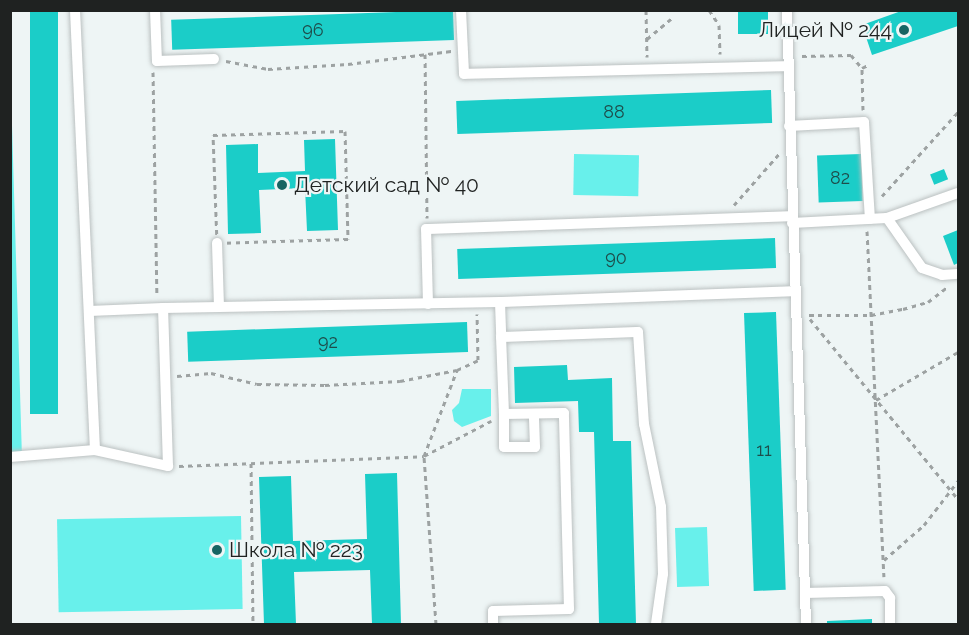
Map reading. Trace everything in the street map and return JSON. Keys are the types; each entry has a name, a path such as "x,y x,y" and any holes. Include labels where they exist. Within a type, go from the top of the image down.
{"lane":[{"path":"75,10 95,450"},
{"path":"155,10 157,61 214,59"},
{"path":"461,10 464,74 648,69 788,61"},
{"path":"787,10 791,220 806,624"},
{"path":"789,126 864,122 870,219"},
{"path":"428,304 426,229 723,218 791,220 887,218 958,193"},
{"path":"887,218 922,268 956,278"},
{"path":"217,243 219,306"},
{"path":"88,310 476,303 794,291"},
{"path":"500,302 504,447 535,447 534,414"},
{"path":"10,457 95,450 168,466 162,308"},
{"path":"501,337 638,332 644,424 661,507 663,574 656,624"},
{"path":"494,624 493,611 569,609 564,413 504,414"},
{"path":"805,593 885,591 890,598 890,624"}],"path":[{"path":"646,10 648,69"},
{"path":"710,10 719,25 720,65"},
{"path":"647,39 673,17"},
{"path":"214,59 268,69 348,64 425,53 462,51"},
{"path":"425,53 426,229"},
{"path":"788,61 851,55 862,68 864,122"},
{"path":"157,61 150,78 158,299 162,308"},
{"path":"862,68 868,65"},
{"path":"881,197 958,112"},
{"path":"345,131 348,239 217,243 213,135 345,131"},
{"path":"723,218 790,141"},
{"path":"870,219 867,225 885,591"},
{"path":"956,278 928,302 871,315 807,315 958,499"},
{"path":"164,378 211,373 257,384 325,385 400,381 457,369 478,360 476,303"},
{"path":"876,400 958,352"},
{"path":"436,624 424,456 457,369"},
{"path":"168,466 424,456 504,414"},
{"path":"251,463 254,624"},
{"path":"884,560 924,525 952,492 958,481"}],"shaded area":[{"path":"10,59 22,458 10,459"},
{"path":"574,154 639,155 638,196 573,195"},
{"path":"462,389 491,389 491,416 462,427 454,421 452,410 459,403"},
{"path":"241,516 243,609 59,612 57,519"},
{"path":"707,527 709,586 677,587 675,528"}],"building":[{"path":"30,10 58,10 58,414 30,414"},
{"path":"453,10 454,40 172,50 171,20"},
{"path":"738,10 768,10 768,34 738,34"},
{"path":"904,10 958,10 958,26 872,55 862,25"},
{"path":"771,90 772,123 457,134 456,101"},
{"path":"335,139 338,230 307,231 305,188 259,190 261,233 228,234 226,145 258,144 258,173 305,171 304,140"},
{"path":"861,154 863,201 819,203 817,156"},
{"path":"944,169 948,179 934,185 930,175"},
{"path":"958,230 958,263 954,265 943,236"},
{"path":"775,238 776,268 458,279 457,249"},
{"path":"776,312 786,590 754,591 744,313"},
{"path":"467,322 468,352 188,362 187,332"},
{"path":"567,365 568,380 612,378 613,441 631,441 636,624 599,624 594,432 579,432 578,401 515,403 514,367"},
{"path":"397,473 401,624 372,624 370,570 294,572 296,624 264,624 259,477 291,476 293,541 367,539 365,474"},
{"path":"872,619 872,624 827,624 827,621"}],"place":[{"name":"Лицей № 244","path":"904,30"},
{"name":"Детский сад № 40","path":"282,185"},
{"name":"Школа № 223","path":"217,550"}]}
